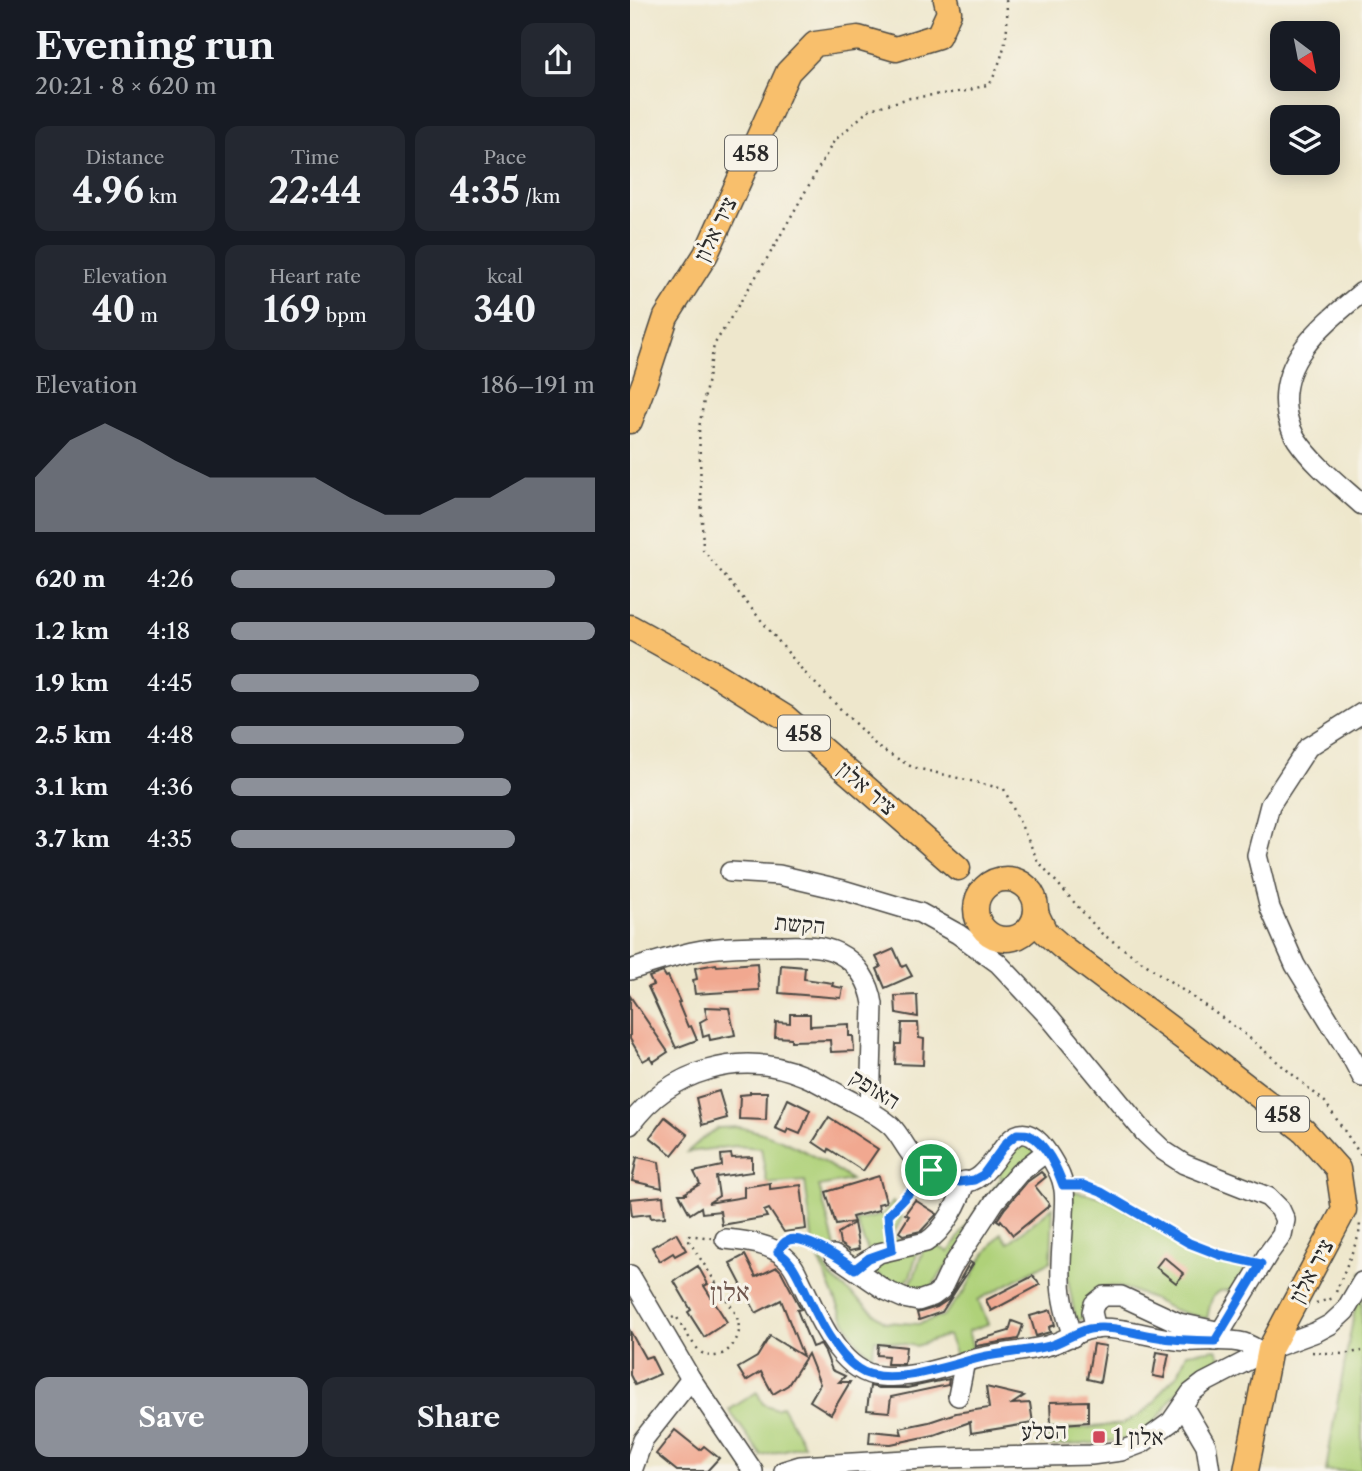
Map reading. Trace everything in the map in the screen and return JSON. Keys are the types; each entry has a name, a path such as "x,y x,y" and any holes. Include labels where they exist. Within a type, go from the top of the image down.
{"main road":[{"name":"ציר אלון","path":"630,421 666,317 706,254 788,72 814,44 858,38 896,49 938,36 949,12 946,0"},
{"name":"ציר אלון","path":"630,627 717,675 786,718 958,868 969,880 978,900"},
{"name":"ציר אלון","path":"958,868 997,881"},
{"path":"1010,879 1022,884 1035,899 1036,913 1032,925 1016,937 996,938 985,931 978,919 978,900 985,888 997,881 1010,879"},
{"name":"ציר אלון","path":"1036,913 1045,932 1062,947 1304,1131 1338,1169 1344,1210 1266,1351 1246,1471"},
{"name":"ציר אלון","path":"1016,937 1062,947"}],"street":[{"path":"1362,292 1317,332 1298,356 1288,376 1284,401 1295,437 1321,467 1362,505"},
{"path":"1362,713 1308,747 1270,805 1257,855 1270,908 1295,965 1362,1077"},
{"path":"730,872 779,875 843,890 920,914 958,934 998,963 1050,1018 1144,1132 1164,1151 1184,1164 1268,1197 1280,1209 1285,1220 1282,1235 1261,1264 1218,1337"},
{"name":"הקשת","path":"630,970 695,951 743,946 817,947 838,953 862,973 871,992 873,1018 870,1111"},
{"name":"האופק","path":"630,1125 650,1102 672,1085 703,1070 730,1065 760,1065 794,1073 870,1111 891,1126 916,1160 931,1170 960,1182 965,1181"},
{"path":"855,1269 869,1258 932,1238 962,1194 965,1181 983,1175 1007,1142 1017,1134 1028,1134 1046,1152 1063,1185 1061,1282 1065,1312 1073,1337"},
{"path":"834,1255 885,1290 903,1298 918,1301 933,1296 941,1290 995,1201 1019,1173 1046,1152"},
{"path":"725,1239 748,1242 785,1257 795,1269 837,1349 868,1375 896,1377 919,1373 965,1361 1048,1346 1088,1329 1121,1330 1184,1341 1218,1337"},
{"name":"הסלע","path":"784,1471 800,1466 941,1458 1107,1454 1121,1451 1158,1433 1171,1422 1191,1393 1204,1383 1266,1351 1331,1324 1345,1311 1362,1282"},
{"path":"632,1284 753,1471"},
{"path":"1096,1329 1092,1312 1094,1304 1104,1296 1121,1296 1179,1324 1266,1351"},
{"path":"958,1396 965,1361"},
{"path":"632,1471 643,1440 691,1379"},
{"path":"1182,1406 1206,1445 1210,1471"}],"path":[{"path":"1006,0 1008,20 1001,61 990,84 910,98 870,109 834,141 714,345 699,428 703,550 804,672 879,748 912,767 1004,789 1038,861 1101,933 1241,1031 1325,1102 1362,1157"},
{"path":"892,1250 888,1215 931,1170"},
{"path":"1063,1185 1083,1185 1101,1192 1189,1243 1220,1255 1261,1264"},
{"path":"1290,1310 1334,1298 1359,1235 1361,1213"},
{"path":"659,1325 676,1317 697,1348 708,1355 721,1355 735,1343 739,1323 736,1314 689,1241 689,1235 725,1239"},
{"path":"778,1252 783,1244 797,1239 834,1255"},
{"path":"1306,1352 1343,1354 1362,1350"}],"green space":[{"path":"739,1127 769,1135 798,1148 851,1180 819,1186 835,1247 823,1262 831,1277 885,1322 918,1324 943,1316 965,1291 980,1261 1001,1233 1008,1243 1053,1207 1051,1261 978,1300 988,1324 968,1331 973,1348 956,1356 948,1335 916,1346 875,1339 872,1355 857,1342 842,1315 813,1245 805,1181 767,1184 761,1148 735,1146 687,1152 718,1128"},
{"path":"1018,1142 1033,1144 1035,1153 927,1293 905,1291 914,1277 923,1250 933,1244 949,1252 1002,1177 993,1171"},
{"path":"1072,1191 1098,1196 1118,1205 1194,1253 1243,1265 1246,1273 1238,1291 1222,1290 1214,1295 1207,1319 1175,1310 1122,1288 1101,1287 1091,1295 1085,1318 1078,1320 1068,1280"},
{"path":"893,1202 902,1218 892,1236 902,1241 868,1252 856,1221 882,1215"},
{"path":"918,1250 910,1277 900,1289 867,1268 875,1261"},
{"path":"1362,1271 1362,1471 1326,1471 1333,1426"},
{"path":"1216,1349 1222,1361 1190,1379 1173,1396 1151,1426 1131,1439 1049,1446 1047,1432 1122,1424 1141,1414 1155,1402 1178,1374 1187,1353"},
{"path":"757,1392 763,1404 776,1409 782,1406 804,1445 762,1456 729,1410"}],"building":[{"path":"894,949 902,967 906,965 912,976 885,988 877,969 881,967 876,957"},
{"path":"757,963 759,990 695,994 695,968 716,964"},
{"path":"781,965 805,967 804,979 833,983 832,986 843,988 841,998 779,993"},
{"path":"663,972 668,976 688,1027 691,1026 697,1040 676,1048 648,987 653,985 649,977"},
{"path":"917,995 918,1017 896,1013 895,996"},
{"path":"630,996 668,1052 653,1062 650,1057 643,1061 630,1039"},
{"path":"705,1007 729,1008 735,1035 710,1040 709,1035 703,1037 700,1022 707,1018"},
{"path":"790,1014 810,1014 810,1026 849,1024 849,1036 853,1036 854,1051 831,1052 830,1040 791,1041 791,1038 775,1037 776,1022 790,1023"},
{"path":"902,1023 918,1023 919,1038 924,1039 923,1065 895,1064 896,1044 901,1044"},
{"path":"719,1091 727,1118 702,1125 696,1098"},
{"path":"767,1092 766,1120 739,1119 740,1095"},
{"path":"788,1099 810,1110 800,1134 788,1129 786,1133 775,1128"},
{"path":"665,1117 688,1135 672,1155 650,1137"},
{"path":"829,1117 878,1149 863,1171 813,1142"},
{"path":"731,1154 732,1158 752,1157 752,1172 716,1177 719,1196 708,1203 744,1197 744,1187 770,1183 770,1189 801,1185 806,1229 784,1232 769,1209 764,1211 767,1217 722,1225 720,1211 702,1213 701,1207 690,1214 679,1194 688,1194 685,1193 700,1184 694,1172 722,1166 721,1155"},
{"path":"637,1157 659,1162 662,1188 632,1181"},
{"path":"1041,1172 1046,1177 1035,1186 1050,1205 1013,1235 1001,1220 997,1220 1027,1182"},
{"path":"879,1176 886,1202 878,1204 879,1210 852,1217 854,1222 836,1225 826,1192"},
{"path":"663,1196 665,1217 651,1218 650,1214 632,1216 630,1199"},
{"path":"915,1200 937,1214 921,1231 903,1235 899,1232 909,1216 905,1214"},
{"path":"854,1223 859,1249 850,1251 840,1244 838,1233"},
{"path":"676,1233 686,1250 675,1256 673,1253 660,1261 652,1247"},
{"path":"745,1255 756,1277 777,1267 781,1271 801,1309 797,1310 812,1347 820,1344 832,1370 845,1376 839,1382 850,1382 831,1414 810,1401 820,1384 808,1354 788,1385 773,1394 761,1372 746,1381 738,1368 757,1357 770,1336 803,1356 781,1300 756,1313 730,1263"},
{"path":"1164,1257 1184,1274 1176,1283 1156,1267"},
{"path":"970,1262 973,1264 942,1312 919,1320 917,1313 937,1307 949,1299"},
{"path":"698,1266 708,1284 704,1286 727,1322 704,1337 688,1312 691,1310 674,1281"},
{"path":"1033,1276 1040,1285 991,1311 986,1300"},
{"path":"1051,1310 1055,1325 1049,1327 1050,1332 1036,1336 1030,1316"},
{"path":"1012,1321 1023,1325 1018,1339 976,1346 975,1341 1009,1331"},
{"path":"630,1331 645,1358 651,1356 660,1374 635,1385 630,1375"},
{"path":"878,1344 906,1347 904,1364 887,1364 888,1356 877,1355"},
{"path":"1093,1344 1106,1346 1100,1382 1087,1379"},
{"path":"1157,1352 1169,1354 1164,1378 1153,1376"},
{"path":"949,1379 948,1385 891,1397 889,1412 867,1410 870,1386 907,1388"},
{"path":"986,1387 1024,1396 1012,1404 1030,1403 1033,1423 971,1433 970,1422 934,1435 891,1444 869,1443 870,1431 902,1434 900,1428 956,1413 989,1408"},
{"path":"1088,1401 1088,1422 1051,1425 1050,1402"},
{"path":"675,1430 700,1450 704,1446 719,1458 707,1471 677,1471 656,1454"}],"place":[{"name":"אלון 1","path":"1099,1437"}],"district":[{"name":"אלון","path":"730,1292"}],"route":[{"path":"1017,1134 1028,1134 1040,1144 1057,1169 1063,1185 1083,1185 1101,1192 1189,1243 1220,1255 1261,1264 1215,1341 1184,1341 1121,1330 1088,1329 1048,1346 986,1356 919,1373 896,1377 868,1375 837,1349 795,1269 778,1252 783,1244 797,1239 834,1255 855,1269 869,1258 892,1250 888,1215 931,1170 960,1182 974,1180 983,1175 1007,1142 1017,1134"}]}
